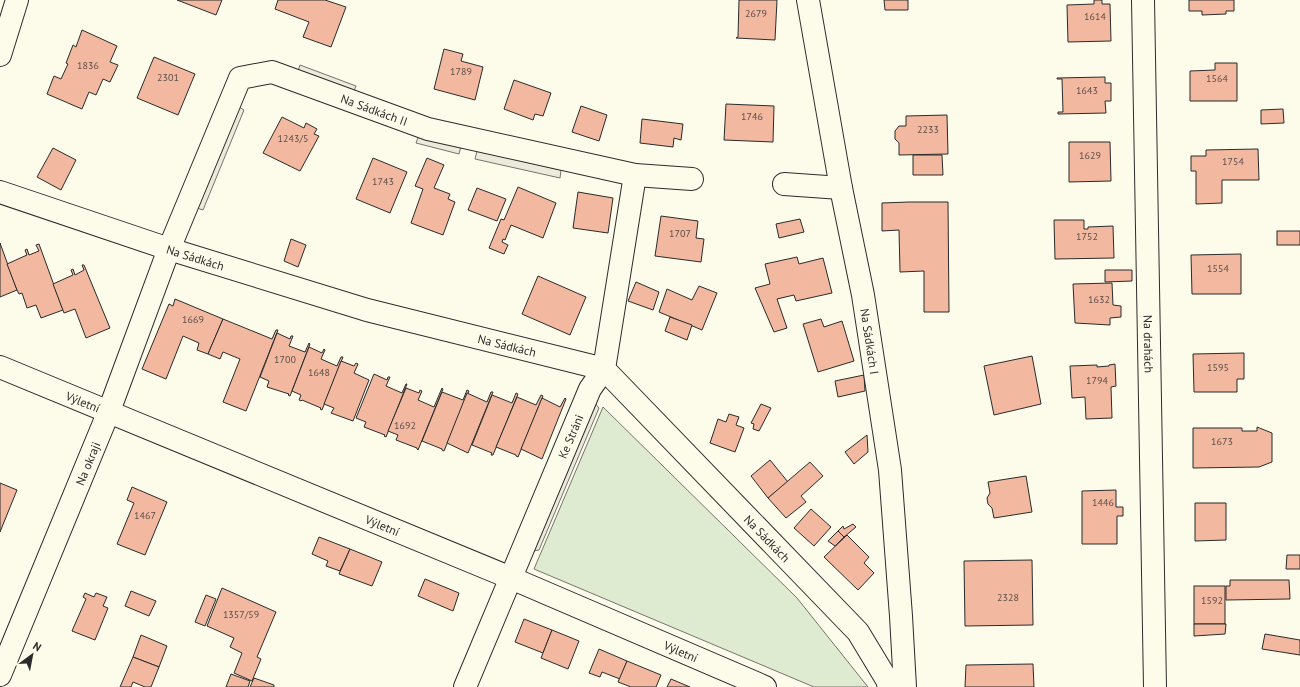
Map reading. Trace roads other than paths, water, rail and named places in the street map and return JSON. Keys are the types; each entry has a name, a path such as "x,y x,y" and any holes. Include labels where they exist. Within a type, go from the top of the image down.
{"street":[{"path":"0,55 17,0"},
{"name":"Na Sádkách I","path":"808,0 841,188 863,295 890,470 905,687"},
{"name":"Na drahách","path":"1143,0 1156,687"},
{"name":"Na Sádkách II","path":"169,249 240,78 272,72 428,129 635,176 692,179"},
{"name":"Ke Stráni","path":"465,687 590,389 604,369 635,176"},
{"path":"784,184 841,188"},
{"name":"Na Sádkách","path":"0,192 169,249 367,310 604,369 858,632 887,680 889,687"},
{"name":"Na okraji","path":"0,675 109,411 169,249"},
{"name":"Výletní","path":"0,367 511,578 765,687"}]}
